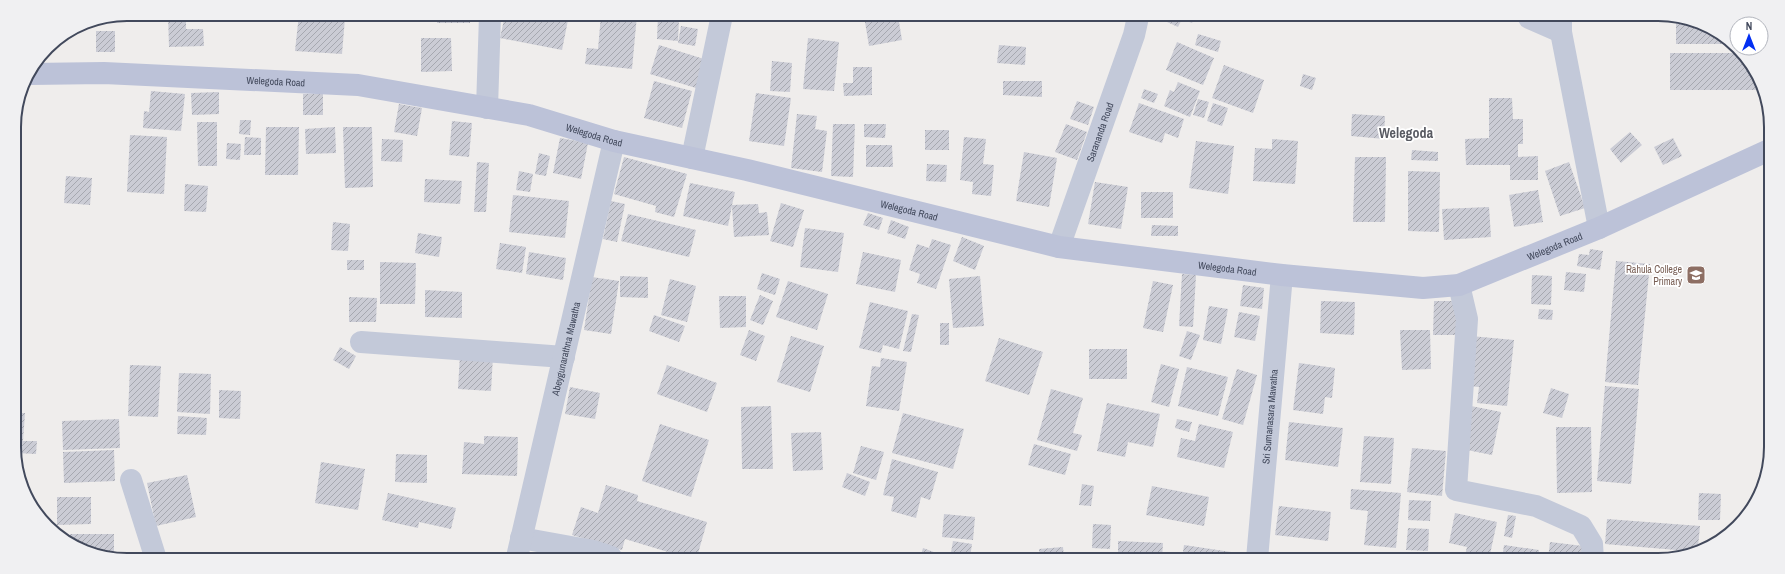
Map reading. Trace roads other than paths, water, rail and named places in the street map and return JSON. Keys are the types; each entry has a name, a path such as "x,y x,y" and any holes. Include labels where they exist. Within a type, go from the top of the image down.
{"street":[{"path":"487,108 490,21"},
{"path":"692,158 721,21"},
{"name":"Sarananda Road","path":"1059,247 1134,35 1137,21"},
{"path":"1543,21 1561,25 1599,228"},
{"name":"Welegoda Road","path":"36,74 104,73 358,85 529,115 614,141 692,158 1059,247 1282,275 1423,288 1459,285 1599,228 1764,152"},
{"name":"Abeygunarathna Mawatha","path":"519,548 614,141"},
{"name":"Sri Sumanasara Mawatha","path":"1258,553 1282,275"},
{"path":"1459,285 1467,319 1456,490 1536,506 1581,526 1592,544 1593,553"},
{"path":"361,342 564,357"},
{"path":"131,480 154,553"},
{"path":"519,548 593,551 599,553"}],"place":[{"name":"Rahula College Primary","path":"1696,275"}],"district":[{"name":"Welegoda","path":"1406,133"}]}
